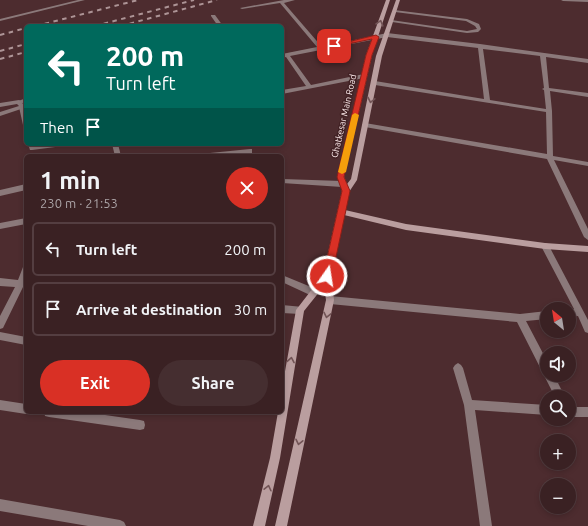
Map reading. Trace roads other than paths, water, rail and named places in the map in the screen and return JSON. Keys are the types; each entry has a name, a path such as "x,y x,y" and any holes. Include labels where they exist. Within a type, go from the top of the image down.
{"main road":[{"name":"Ghatkesar Main Road","path":"281,526 330,300 327,276 342,212 344,188 340,177 369,55 388,0"},
{"name":"Ghatkesar Main Road","path":"344,188 354,180 379,56 398,0"},
{"path":"342,212 406,227 545,246 588,249"},
{"name":"Ghatkesar Main Road","path":"284,405 300,310 327,276"},
{"name":"Ghatkesar Main Road","path":"259,526 275,458 282,414"}],"street":[{"path":"242,8 293,0"},
{"path":"555,0 588,1"},
{"path":"281,2 320,48"},
{"path":"213,16 219,24"},
{"path":"309,86 284,55 387,35 588,61"},
{"path":"480,46 487,101"},
{"path":"542,56 549,111 550,158 588,237"},
{"path":"284,92 364,76"},
{"path":"374,83 549,111"},
{"path":"545,89 588,95"},
{"path":"24,102 21,104 24,117"},
{"path":"365,125 588,164"},
{"path":"32,146 32,148 48,146"},
{"path":"217,154 250,150"},
{"path":"284,182 344,188"},
{"path":"0,192 24,187"},
{"path":"0,226 24,221"},
{"path":"545,246 588,329"},
{"path":"284,279 314,292"},
{"path":"0,282 24,284 0,326"},
{"path":"330,300 520,318 540,316"},
{"path":"284,309 300,310"},
{"path":"576,312 580,312"},
{"path":"520,318 540,357"},
{"path":"0,336 24,341"},
{"path":"458,368 468,405 486,526"},
{"path":"0,405 24,409"},
{"path":"468,405 540,410"},
{"path":"576,412 588,412"},
{"path":"63,414 140,425"},
{"path":"0,505 120,526"}],"lane":[{"path":"0,20 83,0"},
{"path":"392,21 467,32 476,31 479,28 477,25 467,20 395,10"},
{"path":"0,105 21,104"},
{"path":"0,114 21,104"}],"railway":[{"path":"44,24 138,0"},
{"path":"103,24 194,0"},
{"path":"128,24 217,0"},
{"path":"0,35 24,29"},
{"path":"0,51 24,45"},
{"path":"0,59 24,53"}]}
